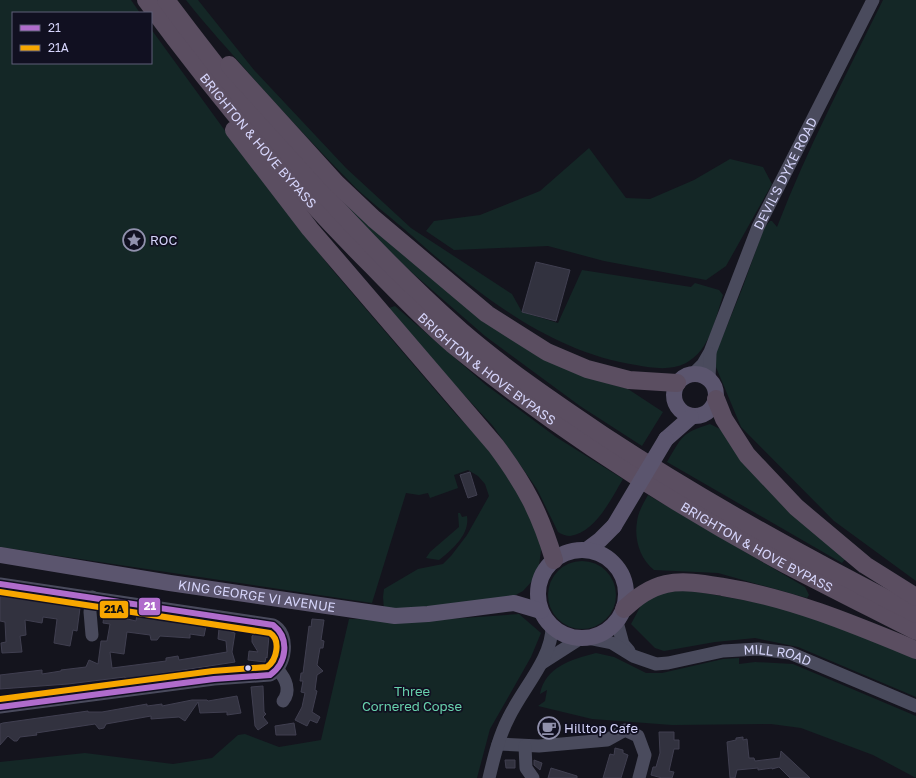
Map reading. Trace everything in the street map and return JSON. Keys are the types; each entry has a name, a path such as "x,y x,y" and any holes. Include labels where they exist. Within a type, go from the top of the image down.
{"highway":[{"name":"BRIGHTON & HOVE BYPASS","path":"146,0 182,50 224,102 328,222 427,322 452,344 559,424 671,497 785,564 916,631"},
{"name":"BRIGHTON & HOVE BYPASS","path":"167,0 237,92 339,211 462,332 568,412 679,483 792,550 916,614"},
{"path":"167,0 336,183 414,255 487,314 547,352 587,369 629,380 677,383"},
{"path":"182,50 218,108 300,217 408,345 481,427 509,462 522,481 537,510 554,560"},
{"path":"716,399 724,420 748,455 796,507 865,564 916,597"},
{"path":"621,615 638,596 666,584 691,583 752,592 813,609 916,650"}],"main road":[{"path":"693,374 699,374 709,379 714,385 716,399 714,405 704,415 684,412 673,395 677,383 682,378 693,374"},
{"path":"588,549 600,540 614,526 666,439 684,412"},
{"path":"612,560 610,548 614,526"},
{"path":"588,549 601,553 612,560 620,570 626,582 627,596 621,615 609,630 598,635 584,638 566,635 552,627 541,611 538,598 539,585 544,571 554,560 564,553 588,549"},
{"name":"KING GEORGE VI AVENUE","path":"0,555 170,583 395,616 428,614 514,603 541,611"},
{"name":"KING GEORGE VI AVENUE","path":"514,603 539,585"}],"street":[{"name":"DEVIL'S DYKE ROAD","path":"693,374 703,364 710,352 758,227 873,0"},
{"name":"DEVIL'S DYKE ROAD","path":"709,379 710,352"},
{"path":"0,584 273,625 277,627 283,636 283,652 278,670 287,685 287,695 283,701"},
{"path":"92,597 90,612 92,635"},
{"path":"621,615 623,644 633,656"},
{"path":"489,778 498,744 505,725 522,693 542,663 550,647 552,627"},
{"path":"542,663 584,638"},
{"name":"MILL ROAD","path":"584,638 612,643 633,656 656,664 668,663 723,651 758,649 790,653 916,706"},
{"path":"0,707 220,679 266,675 278,670"},
{"path":"498,744 525,746 607,740 625,730 638,736 645,755 639,778"},
{"path":"525,746 526,768 533,778"}],"green space":[{"path":"0,0 131,0 139,12 12,12 12,64 152,64 152,30 242,154 330,267 454,412 494,455 527,507 542,544 539,565 533,580 523,591 512,597 459,606 384,610 384,589 418,569 443,564 467,535 489,496 485,484 478,476 468,470 454,475 458,488 430,498 428,493 419,495 406,493 372,603 0,547"},
{"path":"186,0 198,0 254,70 346,168 411,228 512,294 522,312 558,323 582,270 691,287 695,283 719,290 723,295 710,334 701,350 686,363 680,366 668,368 655,368 604,358 573,347 543,333 487,298 461,278 356,188 265,91"},
{"path":"883,0 916,0 916,581 834,521 741,427 713,360 742,289 764,228 770,221 772,221 777,227 814,141"},
{"path":"589,148 626,198 650,199 694,180 730,159 763,167 772,184 726,266 706,280 604,261 548,246 454,250 426,231 434,221 480,215 540,191"},
{"path":"328,180 403,253 614,385 628,389 663,412 642,446 580,406 485,336 409,270 351,213"},
{"path":"395,306 486,385 556,437 623,479 608,505 595,522 579,534 570,536 558,532 537,489 493,426 439,368 389,308"},
{"path":"710,424 722,430 848,556 842,563 667,462 683,437 693,430"},
{"path":"648,495 805,587 809,595 807,598 718,573 654,570 645,560 639,548 636,535 638,515"},
{"path":"458,513 460,513 462,517 467,516 466,529 459,541 439,560 426,558 430,552 459,527"},
{"path":"575,561 589,561 601,566 611,576 616,588 616,602 611,614 601,624 589,629 575,629 563,624 553,614 548,602 548,588 553,576 563,566"},
{"path":"682,589 798,610 916,658 916,697 798,647 755,638 715,642 664,651 655,648 631,624 646,596"},
{"name":"Three Cornered Copse","path":"519,614 541,633 531,657 490,729 477,778 0,778 0,762 85,753 173,764 212,758 238,735 245,734 279,747 321,740 349,619 435,620"},
{"path":"596,653 614,657 646,673 662,673 723,659 739,658 739,664 755,662 793,664 916,716 916,778 873,755 801,728 771,724 672,725 592,719 538,706 545,701 547,690 540,694 547,677 569,661"}],"building":[{"path":"536,262 570,270 556,321 522,312"},
{"path":"470,472 477,495 468,498 460,475"},
{"path":"0,596 80,608 77,631 73,630 70,646 54,643 57,619 43,617 42,623 25,620 26,635 20,636 22,652 2,653 1,643 6,642 5,622 0,621"},
{"path":"109,612 123,615 123,618 136,621 137,614 206,626 204,636 190,634 190,638 160,636 157,640 151,640 150,635 127,632 124,654 110,652 112,668 166,661 166,658 178,656 179,660 227,652 226,641 218,639 219,628 235,633 232,652 235,662 125,679 125,677 68,684 0,689 0,675 42,670 42,674 86,667 89,660 98,664 101,641 107,641 110,624 103,623 104,615 109,616"},
{"path":"312,619 324,620 321,640 324,641 323,648 320,648 317,665 323,671 317,675 315,690 317,691 312,712 320,717 317,723 310,720 307,726 295,720 302,707 305,693 301,692 303,681 300,681 301,673 303,673 309,626 311,627"},
{"path":"255,634 269,636 267,658 266,657 265,662 248,660 249,651 258,652 252,642 252,636"},
{"path":"263,686 264,712 266,714 263,717 268,723 258,730 255,726 251,687"},
{"path":"237,696 241,713 227,715 227,712 200,713 198,702 185,721 179,717 151,719 151,716 106,724 104,728 99,729 95,724 36,733 37,735 20,737 17,741 14,741 8,736 0,745 0,724 3,723 88,711 102,712 147,704 147,706 162,704 162,706 192,700 208,701"},
{"path":"294,723 296,735 276,735 275,726"},
{"name":"Hilltop Cafe","path":"555,725 556,734 543,734 543,726"},
{"path":"659,732 674,732 674,740 679,740 679,749 674,749 669,771 674,772 672,778 662,778 651,775 653,767 656,767 660,753"},
{"path":"743,737 743,740 747,739 749,758 754,758 755,761 780,758 781,751 810,778 790,778 779,767 758,770 758,768 737,770 735,778 730,778 727,742"},
{"path":"615,748 623,750 623,753 628,755 621,778 603,778 610,754 614,755"},
{"path":"505,760 515,760 515,768 506,768"},
{"path":"534,760 542,763 540,770 534,765"},
{"path":"551,768 577,776 577,778 548,778"}],"transit line":[{"name":"21","path":"0,584 273,625 278,630 284,643 283,657 280,664 270,675 214,679 0,707"},
{"name":"21A","path":"0,592 270,633 276,640 277,645 273,660 267,667 213,671 0,699"}],"place":[{"name":"ROC","path":"134,240"},
{"name":"Hilltop Cafe","path":"549,728"}]}
